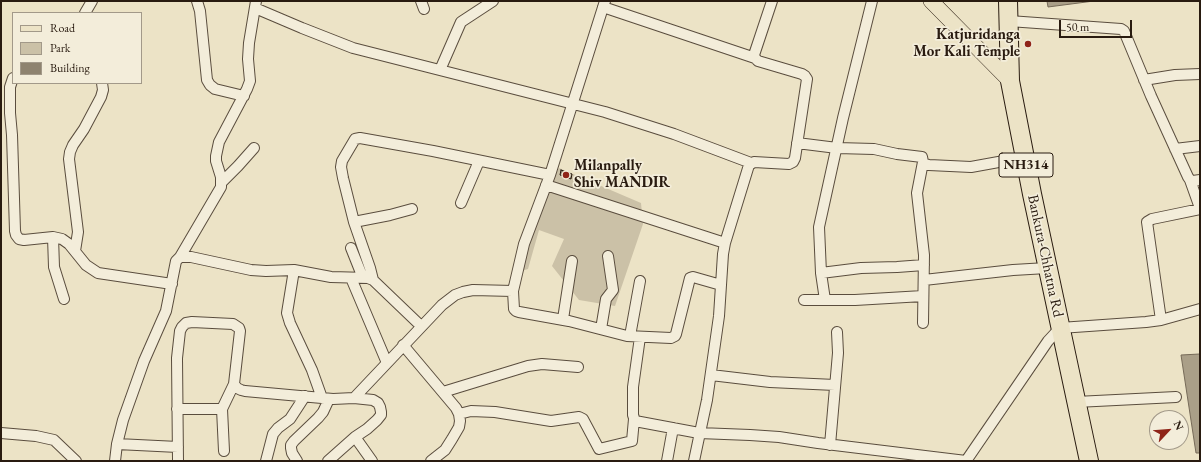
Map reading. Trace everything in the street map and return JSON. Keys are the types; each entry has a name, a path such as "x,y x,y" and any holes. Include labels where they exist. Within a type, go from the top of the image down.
{"highway":[{"name":"Bankura-Chhatna Rd","path":"1008,1 1010,81 1047,268 1089,461"}],"main road":[{"path":"930,1 1010,81"}],"street":[{"path":"86,12 92,1"},
{"path":"197,1 200,11 207,80 215,89 244,96"},
{"path":"440,70 461,22 494,1"},
{"path":"755,58 754,55 772,1"},
{"path":"826,300 821,273 819,227 844,112 872,1"},
{"path":"115,461 121,426 128,405 144,361 166,311 176,261 180,257 220,191 222,177 216,161 219,142 244,96 250,81 248,59 255,5 337,42 379,55 572,103 630,119 751,163 789,164 793,162 795,158 807,79 806,76 758,61 755,58 604,4 572,103 548,180 524,244 513,291 514,309 516,311 562,319 635,336 671,338 675,336 691,277 721,285"},
{"path":"1009,21 1121,29 1126,33 1144,80 1175,149 1195,180 1200,208 1152,219 1147,222 1161,320"},
{"path":"1144,80 1175,75 1200,74"},
{"path":"12,81 5,113 12,135 15,231 19,239 24,240 53,237 62,239 69,244 86,265 98,273 172,284"},
{"path":"75,251 78,232 69,159 70,152 101,97 103,90 102,84"},
{"path":"368,279 369,263 354,222 341,167 345,154 355,139 360,138 479,161 548,180 726,242"},
{"path":"797,143 837,148 874,149 897,154 921,156 923,158 917,193 924,265 923,323"},
{"path":"1175,149 1200,146"},
{"path":"222,182 254,148"},
{"path":"923,164 971,167 1025,159"},
{"path":"461,203 479,161"},
{"path":"694,461 711,375 719,316 722,263 726,242 749,165 751,163"},
{"path":"354,222 412,209"},
{"path":"53,237 54,267 64,299"},
{"path":"351,248 368,279 421,326"},
{"path":"601,329 606,299 613,290 608,256"},
{"path":"180,257 191,257 266,272 294,270 331,277 368,279"},
{"path":"562,319 572,260"},
{"path":"821,273 861,268 924,265"},
{"path":"924,280 1013,270 1047,268"},
{"path":"294,270 288,307 288,318 325,398 322,412 318,418 291,444 292,453 297,461"},
{"path":"351,278 387,362"},
{"path":"459,414 471,411 495,412 551,421 579,417 583,419 599,449 632,441 634,419 633,387 635,336 640,281"},
{"path":"354,398 421,326 442,305 456,295 473,290 513,291"},
{"path":"804,300 923,296"},
{"path":"634,419 700,433 758,435 966,461 1048,341 1060,328 1161,320 1200,309"},
{"path":"178,461 177,358 180,331 182,326 186,323 233,324 239,328 240,331 234,384 222,409 224,451"},
{"path":"830,445 838,353 837,332"},
{"path":"403,345 456,408 459,414 459,427 452,439 445,450 431,461"},
{"path":"443,392 528,366 542,364 578,367"},
{"path":"711,375 770,382 835,385"},
{"path":"234,384 237,388 245,392 325,398 354,398 373,400 378,403 381,412 377,420 328,461"},
{"path":"266,461 273,434 290,418 305,396"},
{"path":"1076,402 1176,397"},
{"path":"177,409 222,409"},
{"path":"667,461 673,428"},
{"path":"1,433 36,436 54,440 76,461"},
{"path":"355,438 372,461"},
{"path":"117,444 178,447"}],"green space":[{"path":"559,168 641,203 643,224 615,306 579,300 552,266 564,239 539,230 528,269 518,272 526,226 553,176"}],"shaded area":[{"path":"1047,1 1094,1 1048,7"},
{"path":"1200,354 1200,453 1196,453 1181,355"}],"building":[{"name":"Milanpally Shiv MANDIR","path":"561,170 572,174 571,179 560,175"}],"place":[{"name":"Katjuridanga Mor Kali Temple","path":"1028,44"},
{"name":"Milanpally Shiv MANDIR","path":"566,175"}]}
